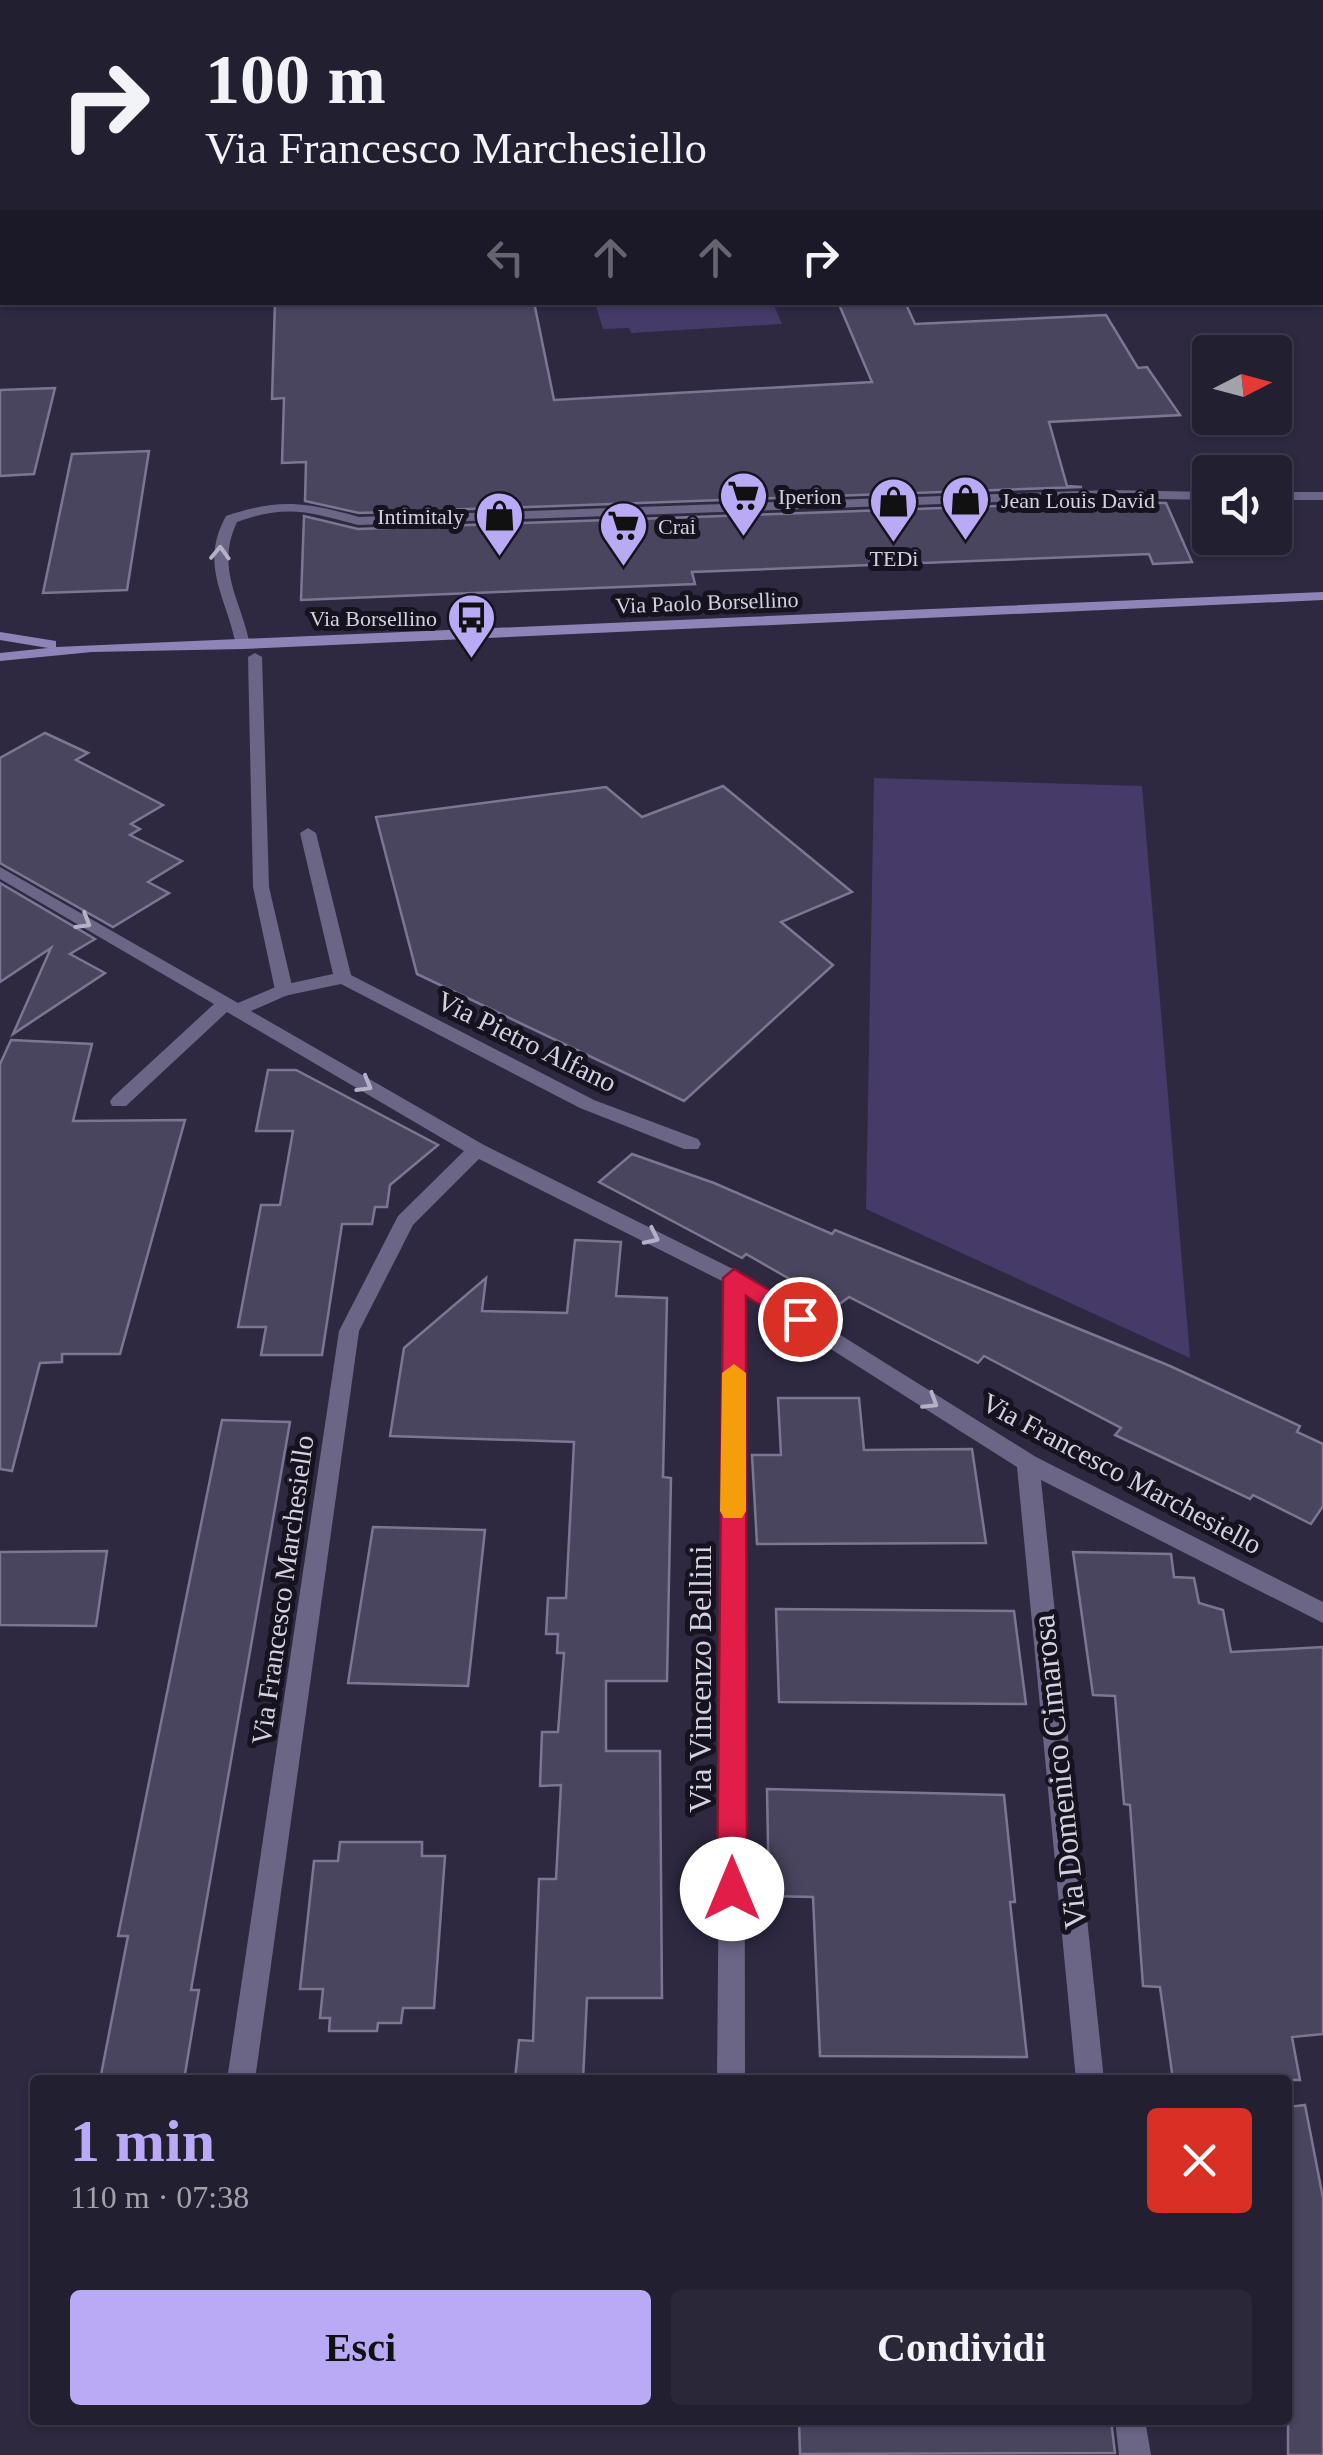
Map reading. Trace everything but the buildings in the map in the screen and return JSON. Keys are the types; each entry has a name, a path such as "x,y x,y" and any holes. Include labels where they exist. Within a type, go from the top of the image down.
{"main road":[{"name":"Via Paolo Borsellino","path":"0,636 92,648 249,651 1323,596"},
{"name":"Via Paolo Borsellino","path":"0,657 92,648"}],"street":[{"path":"284,990 261,887 249,651 240,615 220,581 219,540 230,519 266,506 308,506 358,521 1090,494 1192,496"},
{"path":"1292,496 1323,496"},
{"path":"118,1102 223,1010 284,990 343,978 308,833"},
{"name":"Via Francesco Marchesiello","path":"0,872 223,1010 476,1150 734,1278 1028,1464 1323,1612"},
{"name":"Via Pietro Alfano","path":"343,978 587,1104 692,1144"},
{"name":"Via Francesco Marchesiello","path":"242,2075 350,1331 405,1220 476,1150"},
{"name":"Via Vincenzo Bellini","path":"731,2075 734,1278"},
{"name":"Via Domenico Cimarosa","path":"1028,1464 1089,2075"},
{"path":"1131,2425 1135,2455"}],"shaded area":[{"path":"596,305 774,305 782,324 631,333 629,328 603,329"},
{"path":"874,778 1142,786 1190,1358 866,1209"}],"slow traffic":[{"path":"733,1511 734,1373"}],"place":[{"name":"Iperion","path":"743,538"},
{"name":"Jean Louis David","path":"966,542"},
{"name":"TEDi","path":"894,544"},
{"name":"Intimitaly","path":"499,558"},
{"name":"Crai","path":"623,568"},
{"name":"Via Borsellino","path":"472,660"}],"route":[{"path":"732,1889 734,1278 800,1319"}]}
